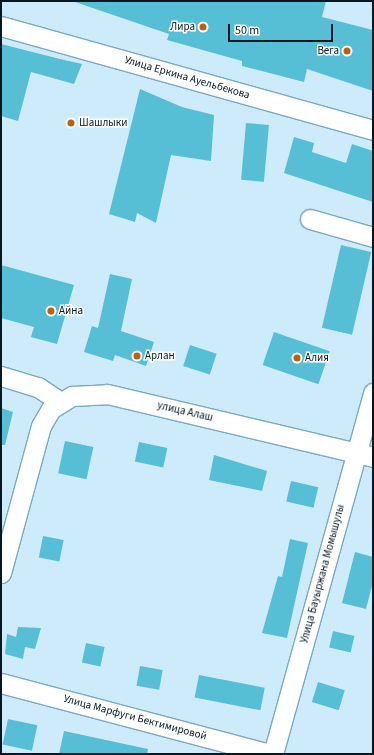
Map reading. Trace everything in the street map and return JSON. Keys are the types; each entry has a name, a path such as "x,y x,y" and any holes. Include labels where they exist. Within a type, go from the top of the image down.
{"street":[{"name":"Улица Еркина Ауельбекова","path":"1,26 373,130"},
{"path":"310,219 373,237"},
{"path":"1,376 38,387 59,401 41,426 33,447 1,573"},
{"name":"Улица Бауыржана Момышулы","path":"273,754 365,455 373,393"},
{"name":"улица Алаш","path":"59,401 72,396 107,394 365,455"},
{"name":"Улица Марфуги Бектимировой","path":"1,683 270,754"}],"building":[{"path":"72,1 326,1 322,17 373,30 373,91 307,69 304,82 242,66 242,61 167,40 169,34"},
{"path":"1,44 82,64 74,84 31,72 18,121 1,116"},
{"path":"140,89 182,107 214,115 211,161 171,155 156,223 137,213 135,222 109,214"},
{"path":"246,123 269,125 264,182 241,180"},
{"path":"294,137 314,143 312,152 346,163 352,144 373,151 373,202 284,173"},
{"path":"341,245 371,252 352,335 322,328"},
{"path":"1,265 74,285 57,344 31,337 34,327 1,318"},
{"path":"110,274 132,279 121,331 154,342 146,366 115,355 113,361 84,352 92,326 98,328"},
{"name":"Алия","path":"274,332 330,351 318,384 263,365"},
{"path":"190,345 217,354 210,375 183,366"},
{"path":"1,408 13,412 5,445 1,445"},
{"path":"65,441 93,447 87,479 58,473"},
{"path":"139,442 167,448 163,468 135,462"},
{"path":"214,455 267,471 262,491 209,480"},
{"path":"291,481 318,487 314,508 286,501"},
{"path":"43,536 64,540 59,562 39,558"},
{"path":"290,539 308,543 287,638 262,633 278,576 282,577"},
{"path":"355,552 373,557 373,582 366,609 342,603"},
{"path":"18,627 41,628 35,649 25,647 23,659 5,654 7,634 16,637"},
{"path":"333,631 354,636 351,653 329,648"},
{"path":"86,643 105,647 100,667 82,663"},
{"path":"140,666 163,670 159,690 137,686"},
{"path":"199,675 265,688 260,710 195,698"},
{"path":"318,682 345,690 339,710 312,702"},
{"path":"8,719 37,725 32,751 3,744"},
{"path":"64,731 148,749 147,754 59,754"}],"place":[{"name":"Лира","path":"203,27"},
{"name":"Вега","path":"347,51"},
{"name":"Шашлыки","path":"71,123"},
{"name":"Айна","path":"51,311"},
{"name":"Арлан","path":"137,356"},
{"name":"Алия","path":"297,358"}]}
